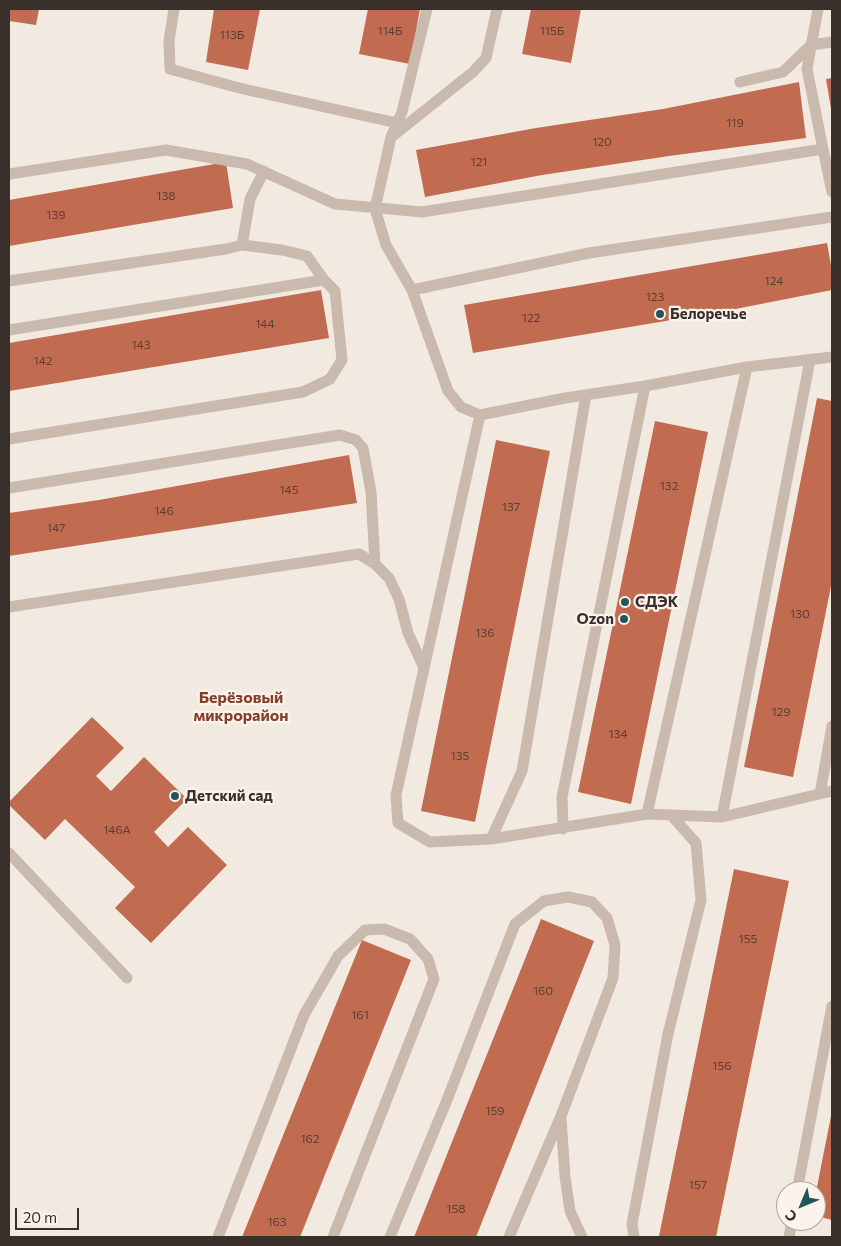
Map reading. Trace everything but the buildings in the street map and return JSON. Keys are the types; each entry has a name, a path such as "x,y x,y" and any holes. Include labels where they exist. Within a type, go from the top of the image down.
{"lane":[{"path":"174,9 169,41 170,68 239,88 397,123"},
{"path":"427,9 402,112 391,137 375,209 386,245 412,290 448,391 462,407 480,415 747,367 832,357"},
{"path":"391,137 473,72 486,58 497,9"},
{"path":"816,9 807,69 832,192"},
{"path":"740,82 782,72 811,45 832,42"},
{"path":"9,174 166,150 247,164 335,204 422,212 823,149"},
{"path":"242,244 250,199 264,171"},
{"path":"412,290 589,253 832,217"},
{"path":"9,281 226,249 242,244 282,250 307,256 334,291 342,360 330,379 303,392 9,439"},
{"path":"9,330 324,280"},
{"path":"722,817 810,360"},
{"path":"647,814 747,367"},
{"path":"563,828 562,797 645,386"},
{"path":"491,839 522,771 586,395"},
{"path":"480,415 396,794 398,823 430,842 491,839 647,814 722,817 832,791"},
{"path":"9,488 340,435 356,440 363,448 371,492 375,564"},
{"path":"9,607 359,554 375,564 389,578 399,600 408,633 424,668"},
{"path":"820,794 832,726"},
{"path":"634,1237 632,1224 668,1034 701,900 696,843 671,815"},
{"path":"9,853 127,978"},
{"path":"390,1237 447,1100 515,924 544,900 568,897 592,902 607,918 615,945 613,978 561,1116 509,1237"},
{"path":"218,1237 304,1015 338,956 365,930 384,930 410,939 428,959 434,979 333,1237"},
{"path":"800,1181 832,1006"},
{"path":"561,1116 564,1167 570,1211 582,1237"}],"place":[{"name":"Белоречье","path":"660,314"},
{"name":"СДЭК","path":"625,602"},
{"name":"Ozon","path":"624,619"},
{"name":"Детский сад","path":"175,796"}],"district":[{"name":"Берёзовый микрорайон","path":"241,707"}]}
